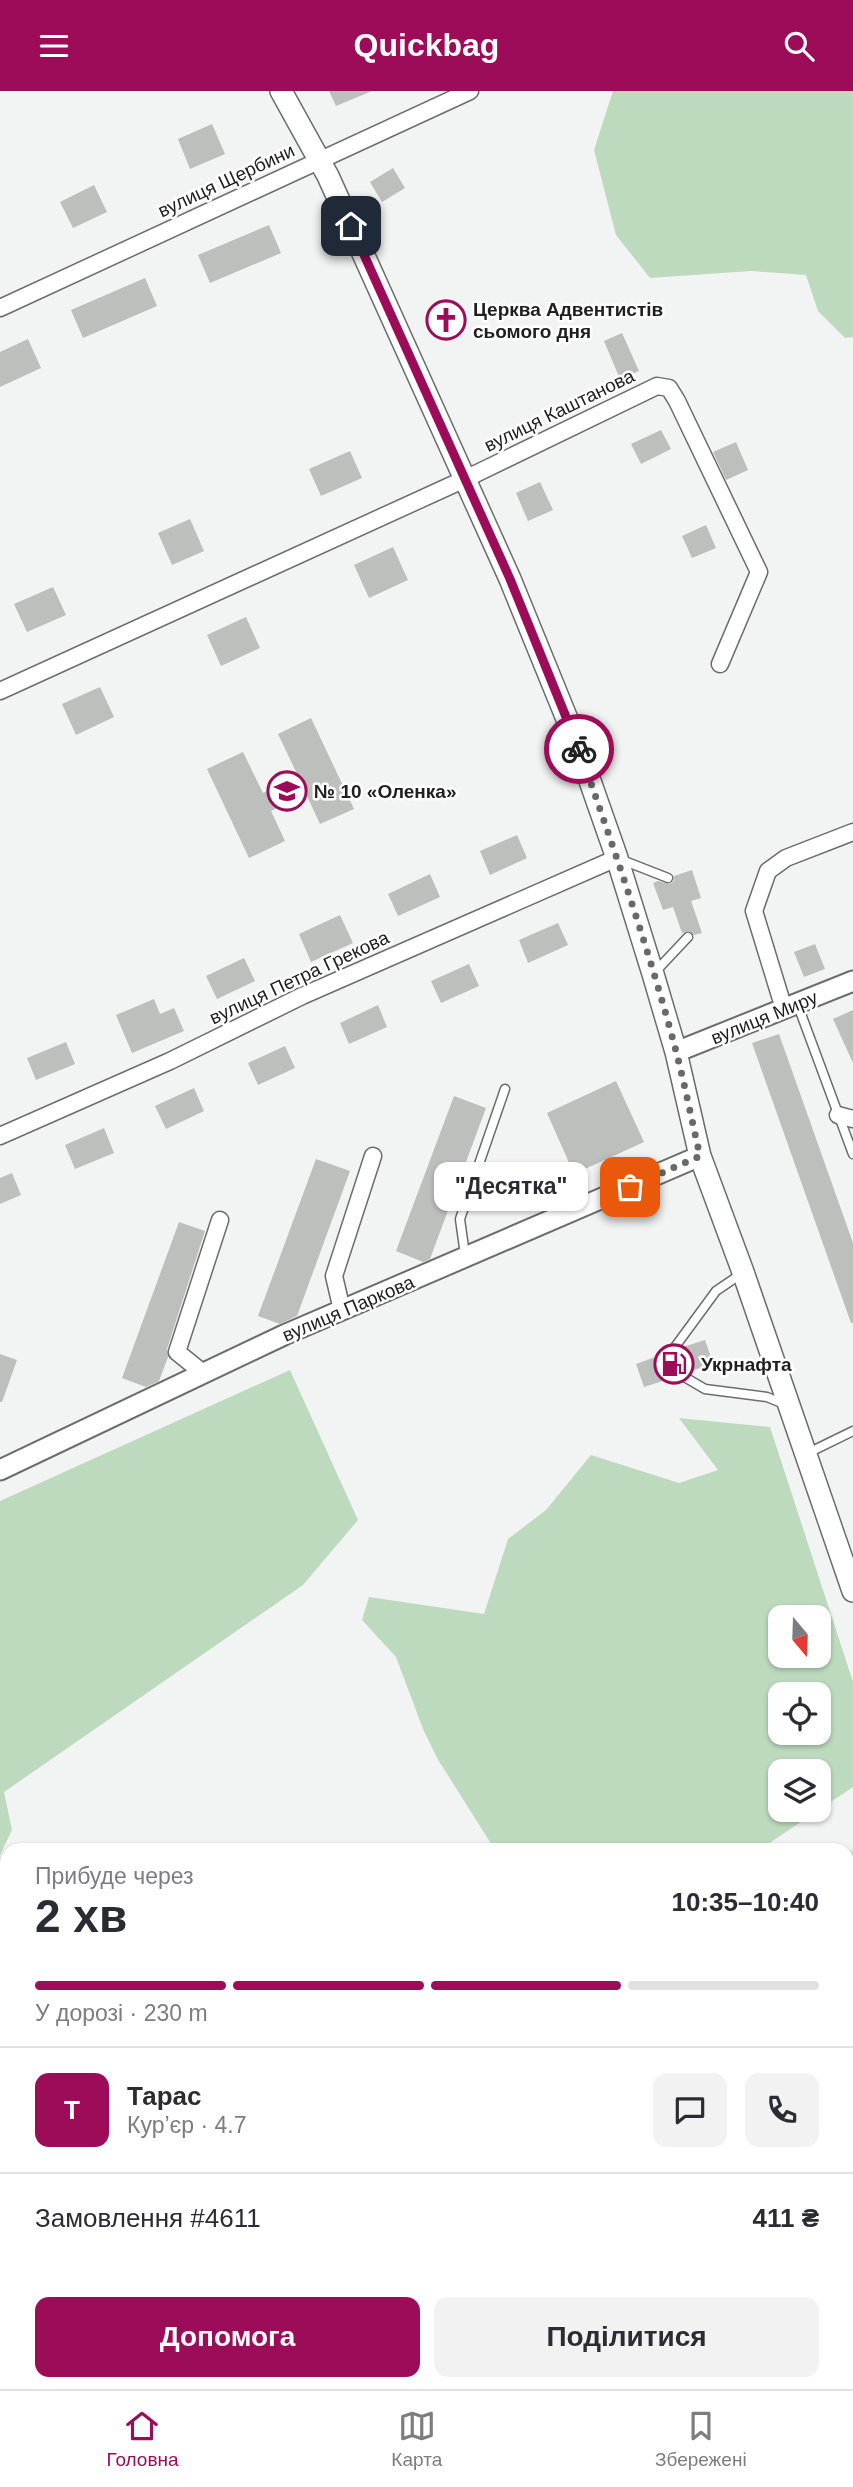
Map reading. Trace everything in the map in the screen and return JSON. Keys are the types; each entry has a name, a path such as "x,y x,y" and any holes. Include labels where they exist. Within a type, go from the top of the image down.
{"main road":[{"path":"281,91 319,159 465,479 510,579 576,741 617,858 653,975 676,1052 700,1156 853,1591"}],"street":[{"name":"вулиця Щербини","path":"0,308 470,91"},
{"name":"вулиця Каштанова","path":"0,691 465,479 657,386 669,389 677,401 759,572 720,664"},
{"path":"791,1006 754,911 768,871 786,858 853,832"},
{"name":"вулиця Петра Грекова","path":"0,1136 170,1061 315,991 617,858"},
{"name":"вулиця Миру","path":"676,1052 853,981"},
{"path":"342,1310 334,1276 373,1156"},
{"name":"вулиця Паркова","path":"0,1470 342,1310 700,1156"},
{"path":"203,1373 177,1352 220,1220"}],"lane":[{"path":"617,858 668,878"},
{"path":"653,975 688,937"},
{"path":"791,1006 846,1117 853,1154"},
{"path":"465,1258 460,1219 505,1089"},
{"path":"672,1350 716,1291 743,1272"},
{"path":"681,1374 705,1389 767,1397 790,1407"},
{"path":"806,1454 853,1431"}],"green space":[{"path":"613,91 853,91 853,337 845,338 818,311 806,275 751,271 650,278 616,235 594,150"},
{"path":"290,1370 358,1520 303,1585 4,1792 12,1830 6,1843 0,1843 0,1501"},
{"path":"679,1418 770,1427 828,1605 768,1605 768,1668 831,1668 831,1614 853,1682 853,1787 831,1802 831,1759 768,1759 768,1822 801,1822 769,1843 491,1843 437,1758 396,1657 362,1620 369,1597 484,1614 508,1539 546,1510 591,1455 679,1483 718,1470"}],"building":[{"path":"329,91 372,91 336,106"},
{"path":"212,124 225,154 190,169 178,139"},
{"path":"393,168 405,188 382,202 370,182"},
{"path":"94,185 107,212 73,228 60,202"},
{"path":"269,225 281,253 210,283 198,255"},
{"path":"145,278 157,306 83,338 71,310"},
{"path":"622,333 639,371 620,379 604,341"},
{"path":"28,339 41,368 0,387 0,352"},
{"path":"661,430 671,449 641,464 631,444"},
{"path":"736,442 748,470 726,480 713,452"},
{"path":"350,451 362,478 321,496 309,469"},
{"path":"540,482 553,510 528,521 516,493"},
{"path":"190,519 204,551 172,565 158,533"},
{"path":"706,525 716,548 692,558 682,536"},
{"path":"393,547 408,580 369,598 354,565"},
{"path":"53,587 66,615 27,632 14,604"},
{"path":"246,617 260,648 221,666 207,635"},
{"path":"100,687 114,717 76,735 62,704"},
{"path":"311,718 354,809 320,824 306,794 271,811 285,841 249,858 207,769 243,752 263,793 298,776 278,734"},
{"path":"517,835 527,858 490,875 480,851"},
{"path":"692,870 701,898 691,901 702,933 694,935 689,931 682,933 673,907 663,910 653,883 658,881 670,884 674,881 674,876"},
{"path":"430,874 440,897 398,916 388,894"},
{"path":"340,915 353,943 311,962 299,934"},
{"path":"558,923 568,945 528,963 519,940"},
{"path":"815,944 825,969 804,977 794,952"},
{"path":"244,958 255,981 217,999 206,976"},
{"path":"469,964 479,986 441,1003 431,981"},
{"path":"154,999 160,1014 174,1008 184,1031 132,1053 116,1015"},
{"path":"378,1005 387,1027 349,1044 340,1023"},
{"path":"853,1010 853,1063 833,1019"},
{"path":"779,1034 853,1243 853,1323 752,1043"},
{"path":"66,1042 75,1064 36,1080 27,1058"},
{"path":"285,1046 295,1068 258,1085 248,1063"},
{"path":"616,1081 644,1142 574,1174 547,1113"},
{"path":"194,1088 204,1111 166,1129 155,1106"},
{"path":"454,1096 486,1108 430,1259 423,1262 396,1251"},
{"path":"104,1128 114,1153 75,1169 65,1145"},
{"path":"316,1159 350,1171 297,1316 280,1324 258,1316"},
{"path":"12,1173 21,1195 0,1204 0,1178"},
{"path":"179,1222 205,1231 159,1381 146,1387 122,1378"},
{"name":"Укрнафта","path":"705,1340 713,1363 689,1372 678,1369 675,1377 644,1387 636,1364 666,1353 669,1357 674,1357 683,1347"},
{"path":"0,1354 17,1360 2,1402 0,1402"}],"way so far":[{"path":"579,749 617,858 676,1052 700,1156 630,1187"}],"place":[{"name":"Церква Адвентистів сьомого дня","path":"446,320"},
{"name":"№ 10 «Оленка»","path":"287,791"},
{"name":"\"Десятка\"","path":"630,1187"},
{"name":"Укрнафта","path":"674,1364"}],"route":[{"path":"351,226 510,579 579,749"}]}
